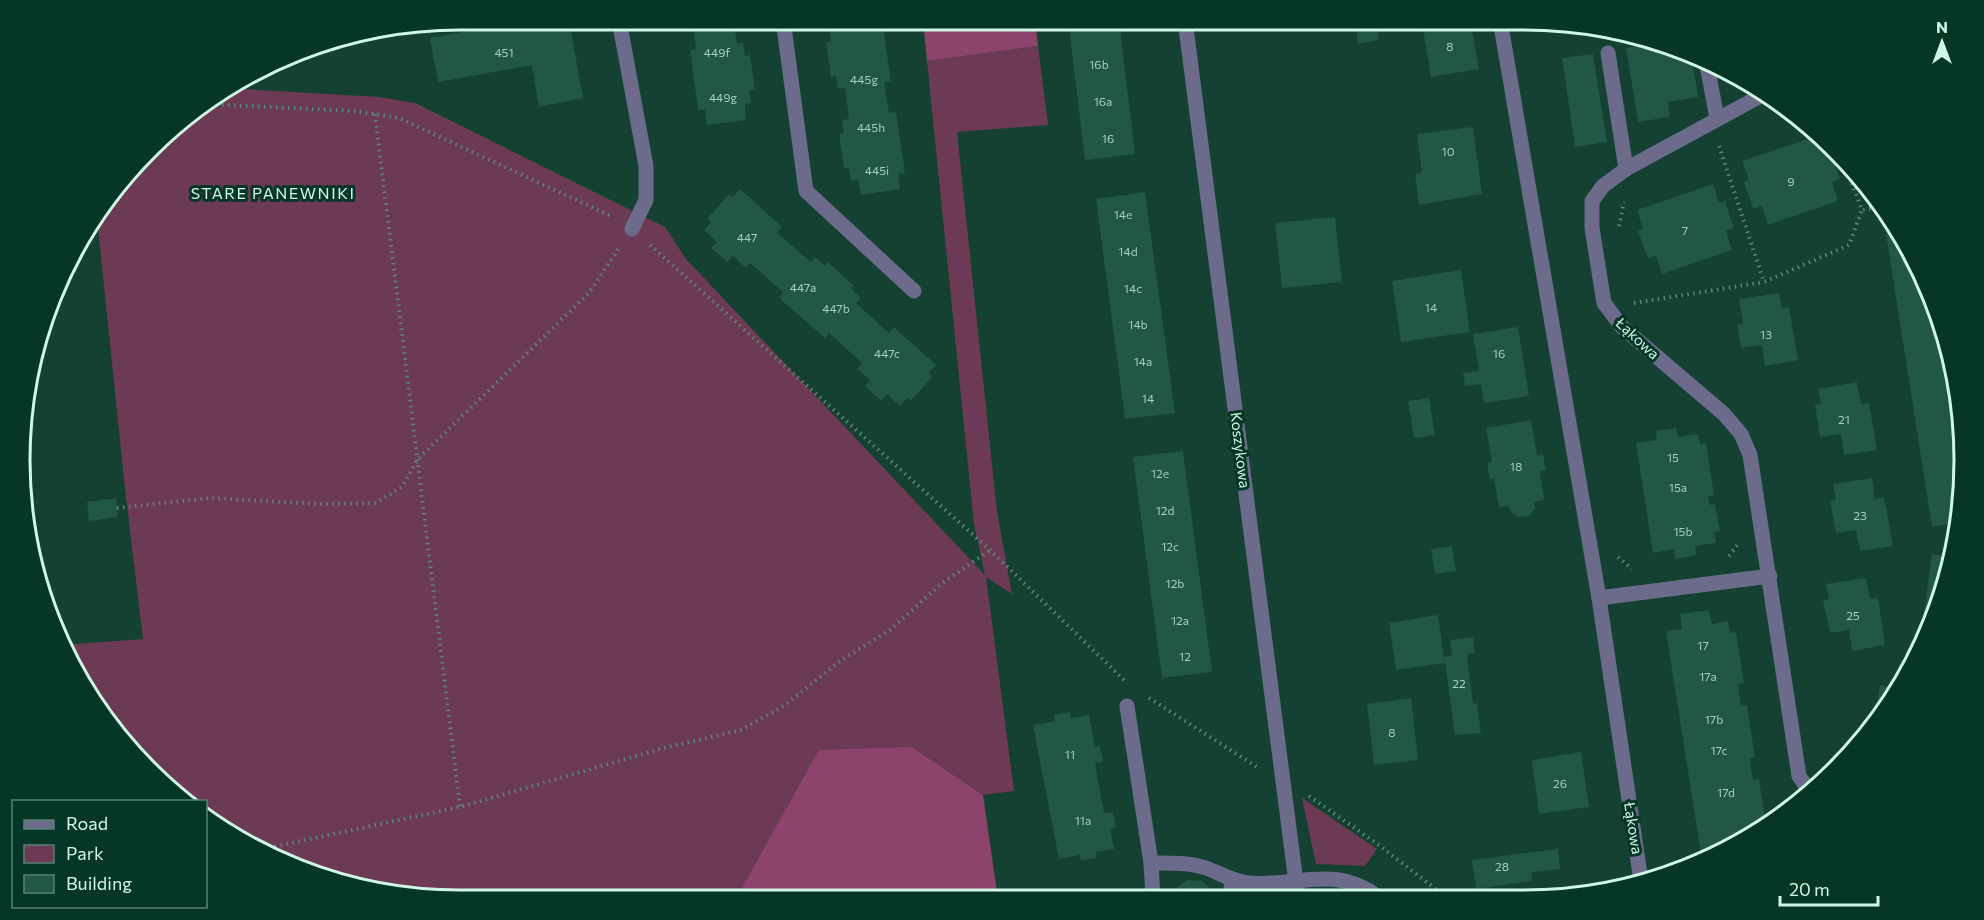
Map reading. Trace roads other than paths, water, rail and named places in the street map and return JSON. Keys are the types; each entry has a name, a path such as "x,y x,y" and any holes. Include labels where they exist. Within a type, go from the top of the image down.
{"street":[{"path":"621,30 646,165 645,200 632,229"},
{"path":"784,30 806,191 914,291"},
{"name":"Koszykowa","path":"1186,30 1297,890"},
{"name":"Łąkowa","path":"1502,30 1599,598 1640,874"},
{"path":"1608,53 1626,169"},
{"path":"1708,72 1718,118"},
{"name":"Łąkowa","path":"1756,98 1626,169 1603,186 1592,201 1592,228 1604,303 1622,327 1724,414 1742,434 1750,455 1799,776 1805,785"},
{"path":"1599,598 1770,576"},
{"path":"1127,706 1153,890"},
{"path":"1151,863 1204,867 1232,879 1249,883 1337,878 1367,890"},
{"path":"1231,890 1232,879"}],"district":[{"name":"STARE PANEWNIKI","path":"273,192"}]}
